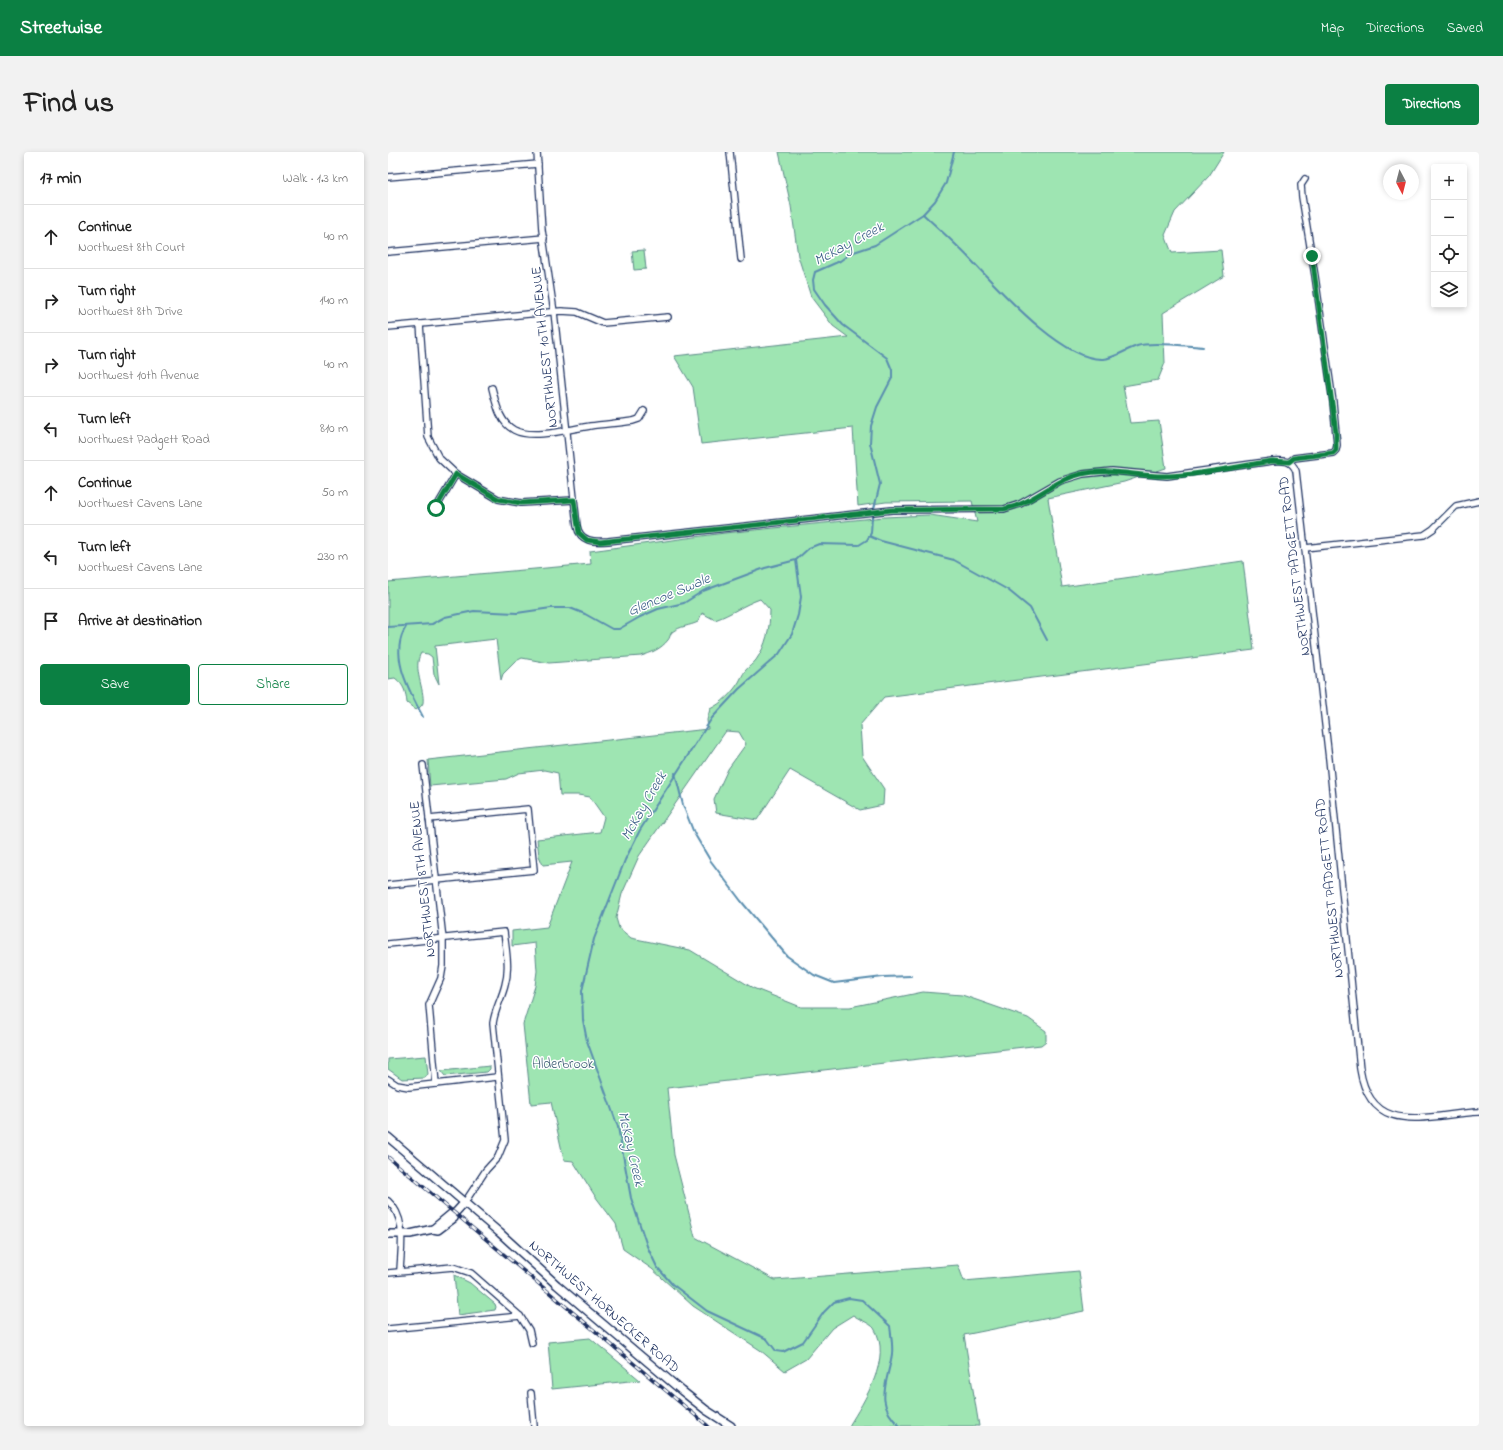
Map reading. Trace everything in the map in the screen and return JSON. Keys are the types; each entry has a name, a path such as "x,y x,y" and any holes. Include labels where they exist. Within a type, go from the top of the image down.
{"street":[{"name":"NORTHWEST 10TH AVENUE","path":"537,152 544,238 554,312 574,500 578,529 584,538"},
{"path":"730,152 741,259"},
{"path":"388,177 538,164"},
{"path":"1289,462 1294,458 1333,453 1336,450 1337,445 1333,402 1302,197 1301,185 1305,179"},
{"path":"388,252 544,238"},
{"path":"388,327 554,312 577,312 603,323 668,316"},
{"path":"420,324 428,437 439,458 456,474 498,499 521,503 574,500"},
{"path":"492,388 499,413 505,422 514,430 524,433 532,434 634,421 639,419 644,411"},
{"name":"NORTHWEST PADGETT ROAD","path":"584,538 595,542 608,542 892,510 938,508 1011,508 1068,478 1091,472 1117,472 1167,476 1272,461 1289,462 1296,471 1341,875 1360,1069 1364,1088 1368,1097 1378,1108 1396,1117 1410,1118 1479,1112"},
{"path":"436,508 456,474"},
{"path":"1305,548 1424,534 1433,529 1456,506 1479,501"},
{"name":"NORTHWEST 8TH AVENUE","path":"423,765 443,938 443,966 441,978 429,1005 436,1084"},
{"path":"388,885 534,870 528,809 429,819"},
{"path":"388,944 504,932 507,976 495,1011 493,1023 497,1077 504,1122 505,1140 498,1157 486,1170 465,1202 455,1213 454,1218 444,1226 438,1230 433,1229 420,1233 388,1234"},
{"path":"388,1080 403,1087 497,1077"},
{"name":"NORTHWEST HORNECKER ROAD","path":"388,1138 465,1202 557,1285 676,1386 710,1413 731,1426"},
{"path":"388,1201 397,1210 400,1220 400,1271"},
{"path":"388,1272 455,1268 478,1278 520,1316 529,1330 532,1343"},
{"path":"388,1329 520,1316"},
{"path":"531,1393 534,1426"}],"green space":[{"name":"Alderbrook","path":"779,152 1224,152 1209,176 1175,212 1165,235 1172,253 1221,250 1224,276 1163,313 1165,363 1158,380 1123,386 1130,423 1159,421 1166,468 1124,482 1048,498 1062,587 1243,561 1254,650 884,697 860,725 862,756 884,789 883,805 860,810 790,770 757,820 716,813 714,799 728,769 746,744 739,732 726,731 639,856 622,894 616,918 619,928 631,938 690,950 753,988 801,1007 850,1007 923,992 962,995 1028,1018 1046,1031 1046,1041 1041,1045 667,1088 674,1155 695,1237 775,1280 958,1265 964,1281 1079,1271 1084,1311 964,1335 979,1426 849,1426 869,1392 878,1366 880,1352 879,1340 872,1326 853,1315 832,1328 806,1359 785,1371 760,1350 693,1306 652,1269 623,1249 616,1224 595,1196 573,1161 564,1160 551,1102 531,1104 523,1024 535,986 537,971 535,943 512,946 512,931 547,927 572,862 543,865 539,856 537,839 600,832 604,817 590,797 560,795 558,773 544,770 519,773 506,779 430,786 428,760 708,729 707,720 710,709 723,701 730,694 745,671 759,655 767,636 770,610 760,599 715,620 702,613 698,622 675,630 662,646 641,656 549,663 522,658 516,661 503,674 501,680 496,639 435,646 439,684 434,674 432,657 428,654 421,653 418,672 423,703 416,710 407,703 405,692 401,683 395,678 388,679 388,582 591,564 590,551 725,533 884,517 930,515 977,522 972,501 886,502 858,506 853,428 701,444 693,387 674,356 848,337 833,326 811,297 798,256 791,206"},
{"path":"644,250 646,269 634,270 632,251"},
{"path":"426,1056 428,1074 425,1078 402,1079 388,1069 388,1059"},
{"path":"490,1066 490,1069 487,1072 445,1076 441,1071"},
{"path":"454,1275 470,1283 495,1304 495,1310 458,1315"},
{"path":"590,1338 640,1380 552,1389 548,1342"}],"waterway":[{"name":"McKay Creek","path":"900,1426 892,1418 887,1409 884,1392 892,1354 890,1326 862,1300 849,1298 834,1302 824,1312 803,1342 783,1352 776,1351 767,1339 707,1311 672,1284 657,1267 647,1246 631,1198 618,1127 587,1041 583,1020 582,991 594,939 625,860 640,830 712,718 739,689 779,654 792,634 798,615 801,597 796,560 809,548 819,544 859,545 867,540 871,533 872,517 880,484 870,443 871,426 877,407 892,378 892,370 887,358 843,325 825,305 814,289 813,280 815,272 840,261 851,253 875,245 923,214 935,201 946,183 954,152"},
{"path":"923,214 1032,321 1050,336 1069,348 1087,356 1103,359 1112,357 1137,346 1151,344 1203,347"},
{"path":"869,536 881,541 954,560 1008,590 1030,608 1047,640"},
{"name":"Glencoe Swale","path":"388,627 432,624 445,617 474,611 517,613 551,608 570,608 585,614 612,629 619,629 658,609 684,603 703,591 765,568 796,560"},
{"path":"406,627 401,638 399,649 400,661 407,685 423,717"},
{"path":"675,773 683,805 694,833 710,860 741,901 787,956 814,975 834,983 883,977 911,976"}],"railway":[{"path":"388,1157 708,1426"}],"route":[{"path":"436,508 456,474 498,499 521,503 574,500 579,533 587,540 595,542 608,542 892,510 938,508 1004,509 1020,504 1076,475 1112,471 1167,476 1272,461 1281,460 1289,462 1294,458 1333,453 1335,452 1337,445 1333,402 1312,256"}]}
